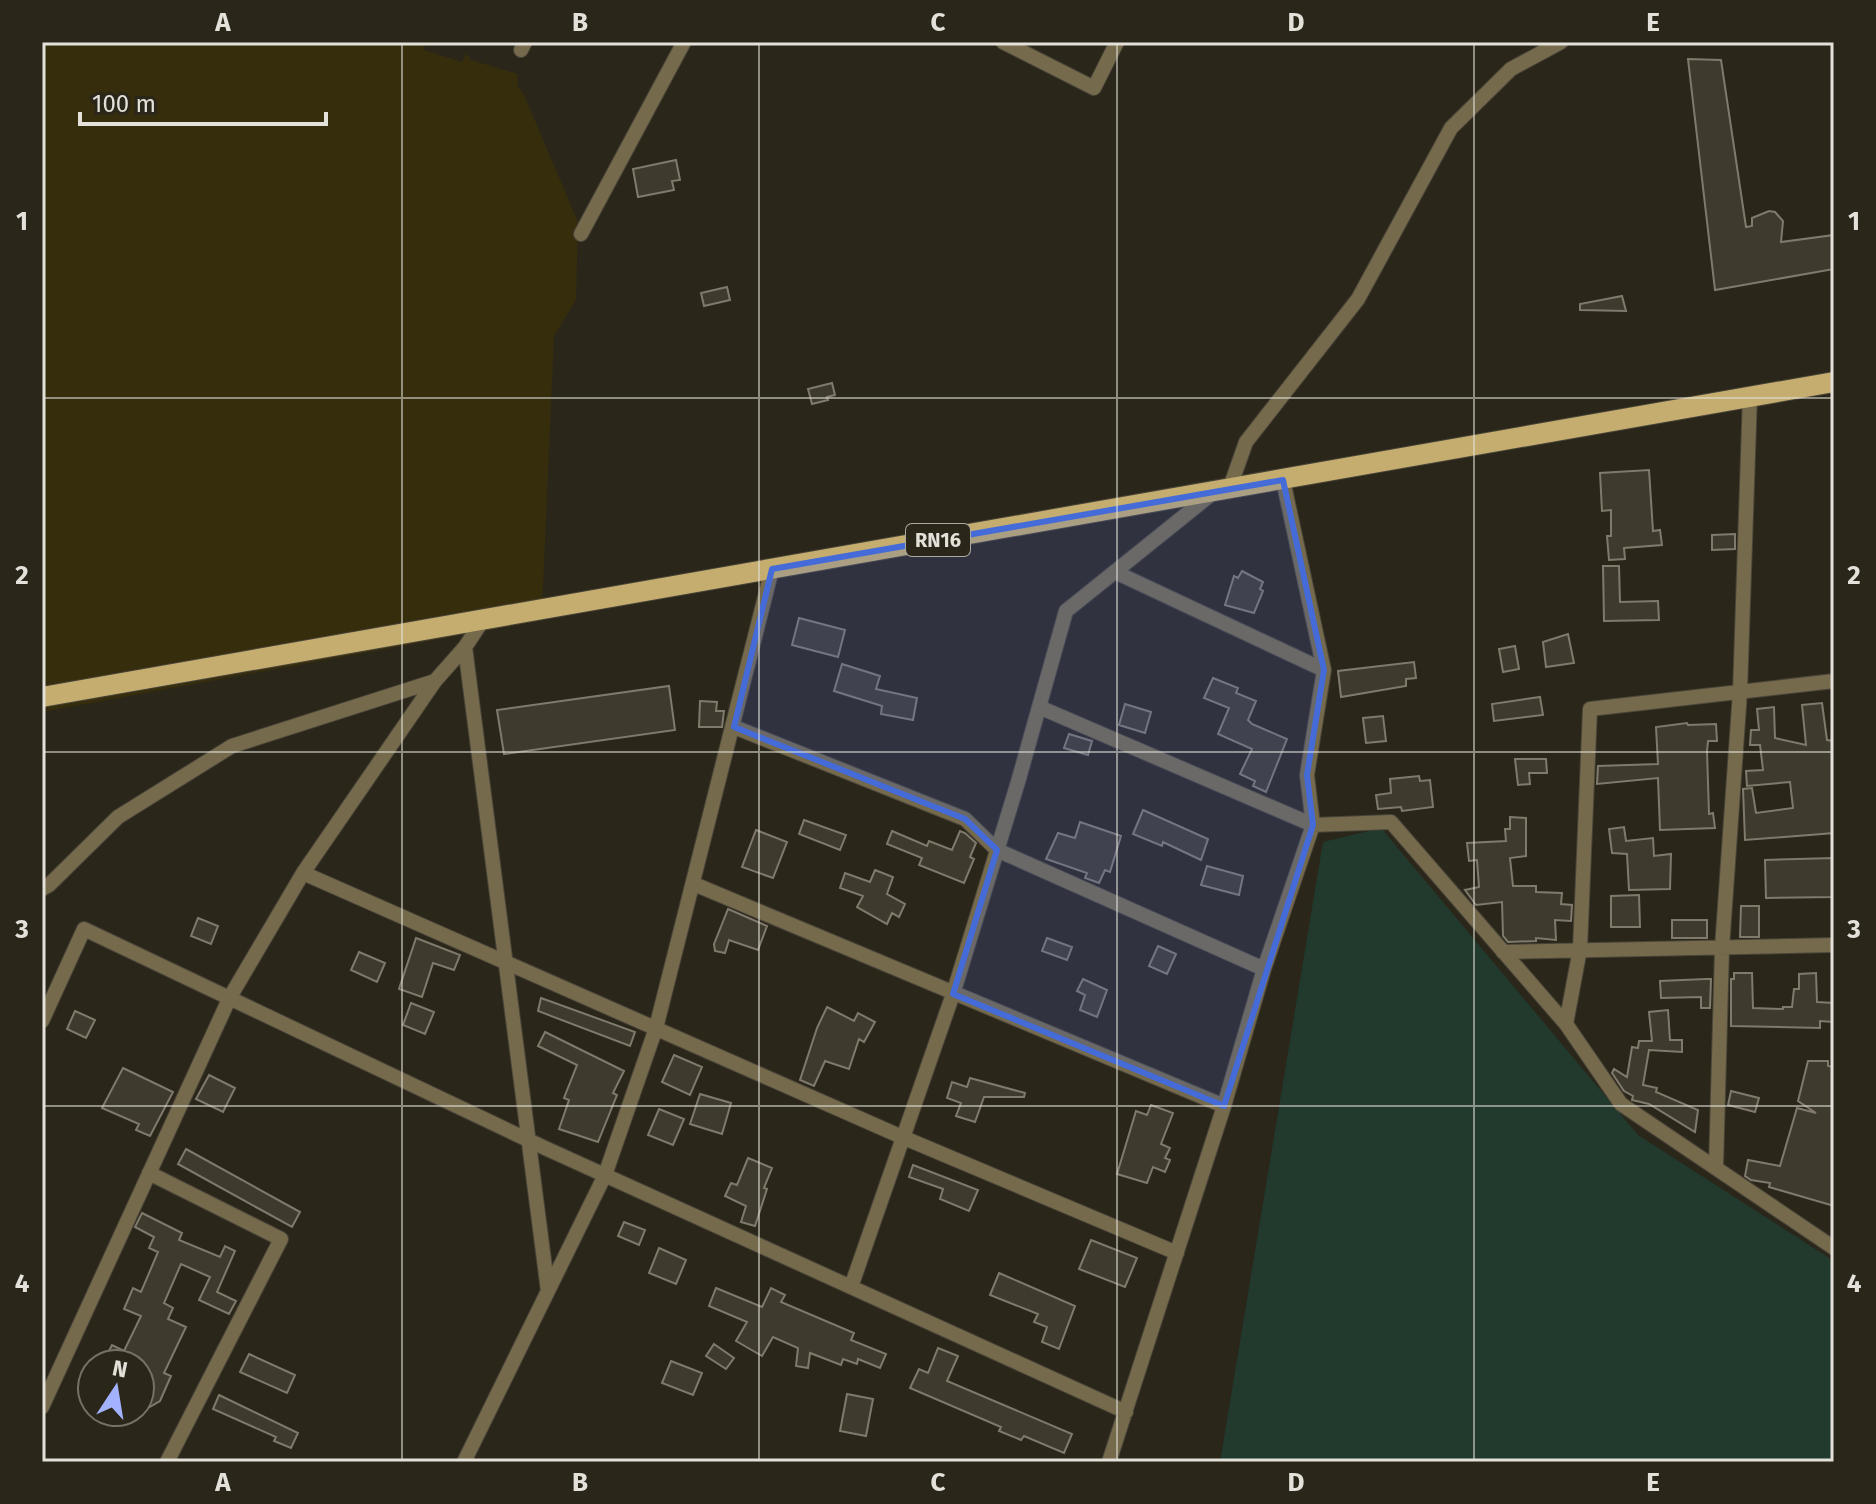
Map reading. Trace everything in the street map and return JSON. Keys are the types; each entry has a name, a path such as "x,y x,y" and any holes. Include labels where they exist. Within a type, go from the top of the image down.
{"main road":[{"name":"RN16","path":"42,697 1834,382"}],"street":[{"path":"581,234 684,42"},
{"path":"1003,42 1094,88 1117,42"},
{"path":"851,1287 953,994 1066,611 1222,491 1246,442 1358,299 1451,128 1511,69 1561,42"},
{"path":"1716,1167 1722,948 1740,692 1750,395"},
{"path":"1109,1462 1224,1106 1264,969 1313,825 1307,775 1324,670 1283,480"},
{"path":"464,1462 605,1175 656,1028 772,569"},
{"path":"1115,572 1324,670"},
{"path":"42,1407 230,997 303,873 435,681 465,647 483,620"},
{"path":"465,647 548,1292"},
{"path":"42,889 118,817 232,746 435,681"},
{"path":"1566,1024 1580,949 1590,709 1834,681"},
{"path":"1039,707 1313,825 1391,822 1566,1024 1621,1104 1834,1248"},
{"path":"734,727 965,819 997,850 1264,969"},
{"path":"303,873 902,1137 1177,1253"},
{"path":"694,884 1224,1106"},
{"path":"42,1021 84,929 528,1140 1126,1412"},
{"path":"1503,952 1834,945"},
{"path":"149,1173 281,1239 167,1462"}],"highlighted area":[{"path":"1283,480 1324,670 1307,775 1313,825 1224,1106 953,994 997,850 965,819 734,727 772,569"}],"green space":[{"path":"1381,828 1638,1135 1834,1261 1834,1462 1220,1462 1323,842"}],"sand":[{"path":"42,42 426,42 424,50 462,62 466,53 471,60 517,74 518,87 578,222 576,300 554,336 542,610 539,621 42,712"}],"building":[{"path":"1688,59 1721,60 1746,227 1752,226 1752,218 1769,211 1775,212 1783,221 1781,242 1834,235 1834,269 1715,290"},
{"path":"676,160 680,180 672,181 674,190 638,197 633,169"},
{"path":"727,287 730,300 704,306 701,293"},
{"path":"1622,296 1626,311 1580,310 1580,304"},
{"path":"832,383 835,395 812,404 808,389"},
{"path":"1649,470 1653,531 1660,530 1662,545 1624,548 1625,559 1609,560 1607,536 1611,536 1611,510 1602,511 1600,473"},
{"path":"1735,534 1735,549 1712,550 1712,535"},
{"path":"1603,566 1619,566 1620,602 1658,601 1659,620 1604,621"},
{"path":"1242,571 1263,582 1260,589 1263,591 1254,613 1225,605 1234,576 1238,578"},
{"path":"799,618 845,630 838,657 792,645"},
{"path":"1568,634 1574,663 1546,667 1543,642"},
{"path":"1515,646 1519,669 1503,672 1499,649"},
{"path":"1414,662 1416,678 1406,679 1406,686 1341,697 1338,671"},
{"path":"842,664 880,676 876,689 917,698 913,720 881,714 882,706 834,691"},
{"path":"1213,678 1238,688 1236,693 1256,701 1248,720 1252,724 1287,739 1266,792 1253,786 1255,781 1240,774 1252,749 1218,734 1229,708 1204,698"},
{"path":"669,686 675,730 504,754 497,710"},
{"path":"1540,697 1543,715 1494,721 1492,704"},
{"path":"700,701 717,702 716,711 724,711 722,727 699,727"},
{"path":"1822,703 1827,740 1834,741 1834,833 1745,840 1743,789 1752,788 1756,813 1793,808 1790,782 1747,786 1746,771 1763,770 1760,745 1750,745 1751,730 1759,730 1757,709 1774,707 1775,738 1806,745 1802,705"},
{"path":"1125,704 1151,712 1145,733 1119,725"},
{"path":"1383,716 1386,741 1366,743 1363,718"},
{"path":"1687,723 1716,724 1717,741 1708,741 1707,751 1709,814 1713,813 1715,828 1660,830 1658,778 1597,784 1598,766 1658,764 1656,727"},
{"path":"1069,734 1092,741 1088,755 1064,748"},
{"path":"1515,759 1546,759 1547,773 1529,773 1530,784 1518,785"},
{"path":"1419,776 1420,781 1430,780 1433,807 1402,811 1401,807 1378,809 1376,795 1391,793 1390,779"},
{"path":"1143,810 1208,839 1201,860 1163,842 1162,846 1133,834"},
{"path":"1510,817 1526,818 1526,856 1510,858 1513,886 1536,886 1536,892 1562,893 1561,904 1572,905 1571,921 1555,920 1556,940 1536,938 1536,941 1508,942 1503,936 1502,902 1476,905 1465,890 1479,887 1477,860 1469,861 1467,843 1506,841 1505,829 1510,829"},
{"path":"804,820 846,835 840,850 799,834"},
{"path":"1080,822 1121,836 1110,872 1105,870 1099,883 1085,878 1087,873 1046,859 1058,833 1075,838"},
{"path":"1624,827 1626,841 1653,838 1654,856 1671,854 1670,889 1629,890 1627,854 1612,853 1609,829"},
{"path":"756,830 787,842 773,878 742,867"},
{"path":"892,831 927,846 929,841 952,850 960,831 965,833 976,843 970,857 974,859 964,883 919,865 922,858 887,844"},
{"path":"1834,858 1834,897 1766,898 1765,860"},
{"path":"1207,866 1243,876 1239,895 1201,885"},
{"path":"875,870 893,877 887,894 905,904 899,917 892,913 887,924 857,907 863,896 840,888 845,873 870,882"},
{"path":"1639,895 1640,927 1611,927 1611,896"},
{"path":"1741,906 1759,906 1759,937 1740,937"},
{"path":"728,909 767,926 758,950 729,940 725,953 715,951 714,944"},
{"path":"198,918 218,926 211,944 191,936"},
{"path":"1672,920 1707,920 1707,938 1672,938"},
{"path":"416,938 460,955 454,970 433,963 422,997 399,989"},
{"path":"1047,938 1072,947 1067,960 1042,951"},
{"path":"1158,946 1176,954 1167,974 1149,966"},
{"path":"359,952 385,963 377,982 351,970"},
{"path":"1734,973 1752,973 1753,1008 1783,1009 1792,1007 1794,989 1799,989 1799,974 1816,973 1817,1002 1834,1003 1834,1022 1820,1021 1820,1028 1731,1026 1731,979 1734,979"},
{"path":"1083,979 1107,990 1097,1017 1080,1010 1085,995 1077,991"},
{"path":"1711,979 1710,1008 1701,1008 1701,997 1661,998 1660,981"},
{"path":"541,998 635,1032 630,1046 538,1011"},
{"path":"411,1003 434,1012 425,1034 403,1025"},
{"path":"827,1007 854,1021 858,1013 875,1022 864,1042 859,1039 849,1069 825,1061 814,1086 800,1080"},
{"path":"1668,1010 1670,1040 1682,1040 1682,1052 1649,1050 1643,1085 1657,1088 1656,1092 1698,1110 1695,1132 1649,1104 1632,1100 1633,1096 1624,1091 1612,1073 1614,1069 1627,1077 1632,1047 1638,1048 1639,1041 1652,1041 1649,1012"},
{"path":"75,1011 95,1020 86,1038 67,1029"},
{"path":"545,1032 624,1071 613,1093 617,1095 598,1142 559,1129 569,1100 564,1098 577,1065 538,1046"},
{"path":"674,1055 702,1067 690,1095 662,1082"},
{"path":"1808,1061 1828,1061 1828,1066 1834,1067 1834,1206 1769,1187 1770,1183 1745,1176 1748,1160 1780,1166 1797,1108 1816,1113 1798,1101"},
{"path":"123,1068 173,1092 150,1136 136,1130 139,1124 102,1108"},
{"path":"209,1075 235,1088 223,1112 196,1099"},
{"path":"970,1078 1025,1093 1024,1097 984,1097 975,1122 956,1116 961,1103 947,1098 952,1082 967,1087"},
{"path":"1731,1091 1759,1098 1755,1112 1728,1105"},
{"path":"700,1094 731,1103 722,1134 690,1124"},
{"path":"1151,1105 1173,1113 1161,1144 1170,1148 1165,1158 1170,1160 1165,1172 1153,1167 1147,1183 1117,1174 1136,1111 1147,1115"},
{"path":"659,1109 684,1119 673,1145 648,1135"},
{"path":"186,1149 300,1212 292,1227 178,1164"},
{"path":"748,1158 772,1168 755,1226 741,1222 746,1206 725,1196 731,1183 737,1185"},
{"path":"913,1165 978,1190 969,1211 940,1199 943,1189 909,1177"},
{"path":"142,1213 182,1233 179,1240 220,1257 225,1246 235,1251 217,1292 236,1301 229,1314 199,1300 210,1277 181,1264 164,1303 173,1308 168,1319 186,1327 164,1373 171,1376 156,1403 156,1348 125,1348 141,1316 124,1309 133,1288 141,1292 158,1252 149,1248 154,1237 135,1227"},
{"path":"624,1222 645,1230 639,1245 618,1236"},
{"path":"1091,1240 1137,1258 1125,1287 1079,1269"},
{"path":"659,1248 686,1260 676,1284 649,1273"},
{"path":"999,1273 1075,1306 1059,1349 1042,1342 1047,1327 1034,1322 1038,1314 990,1295"},
{"path":"716,1288 762,1307 771,1288 785,1295 781,1302 854,1333 851,1340 886,1354 880,1368 858,1359 857,1364 843,1359 841,1365 810,1353 808,1368 796,1366 798,1348 773,1337 762,1356 736,1341 747,1322 709,1306"},
{"path":"714,1344 734,1358 726,1369 706,1356"},
{"path":"938,1348 958,1356 947,1381 1072,1434 1064,1453 1024,1436 1021,1440 999,1431 1001,1427 910,1388 919,1369 928,1373"},
{"path":"249,1354 295,1375 287,1393 240,1372"},
{"path":"671,1361 702,1373 693,1395 662,1383"},
{"path":"847,1394 873,1399 866,1436 840,1431"},
{"path":"219,1395 298,1433 291,1448 274,1441 276,1437 213,1409"}]}
